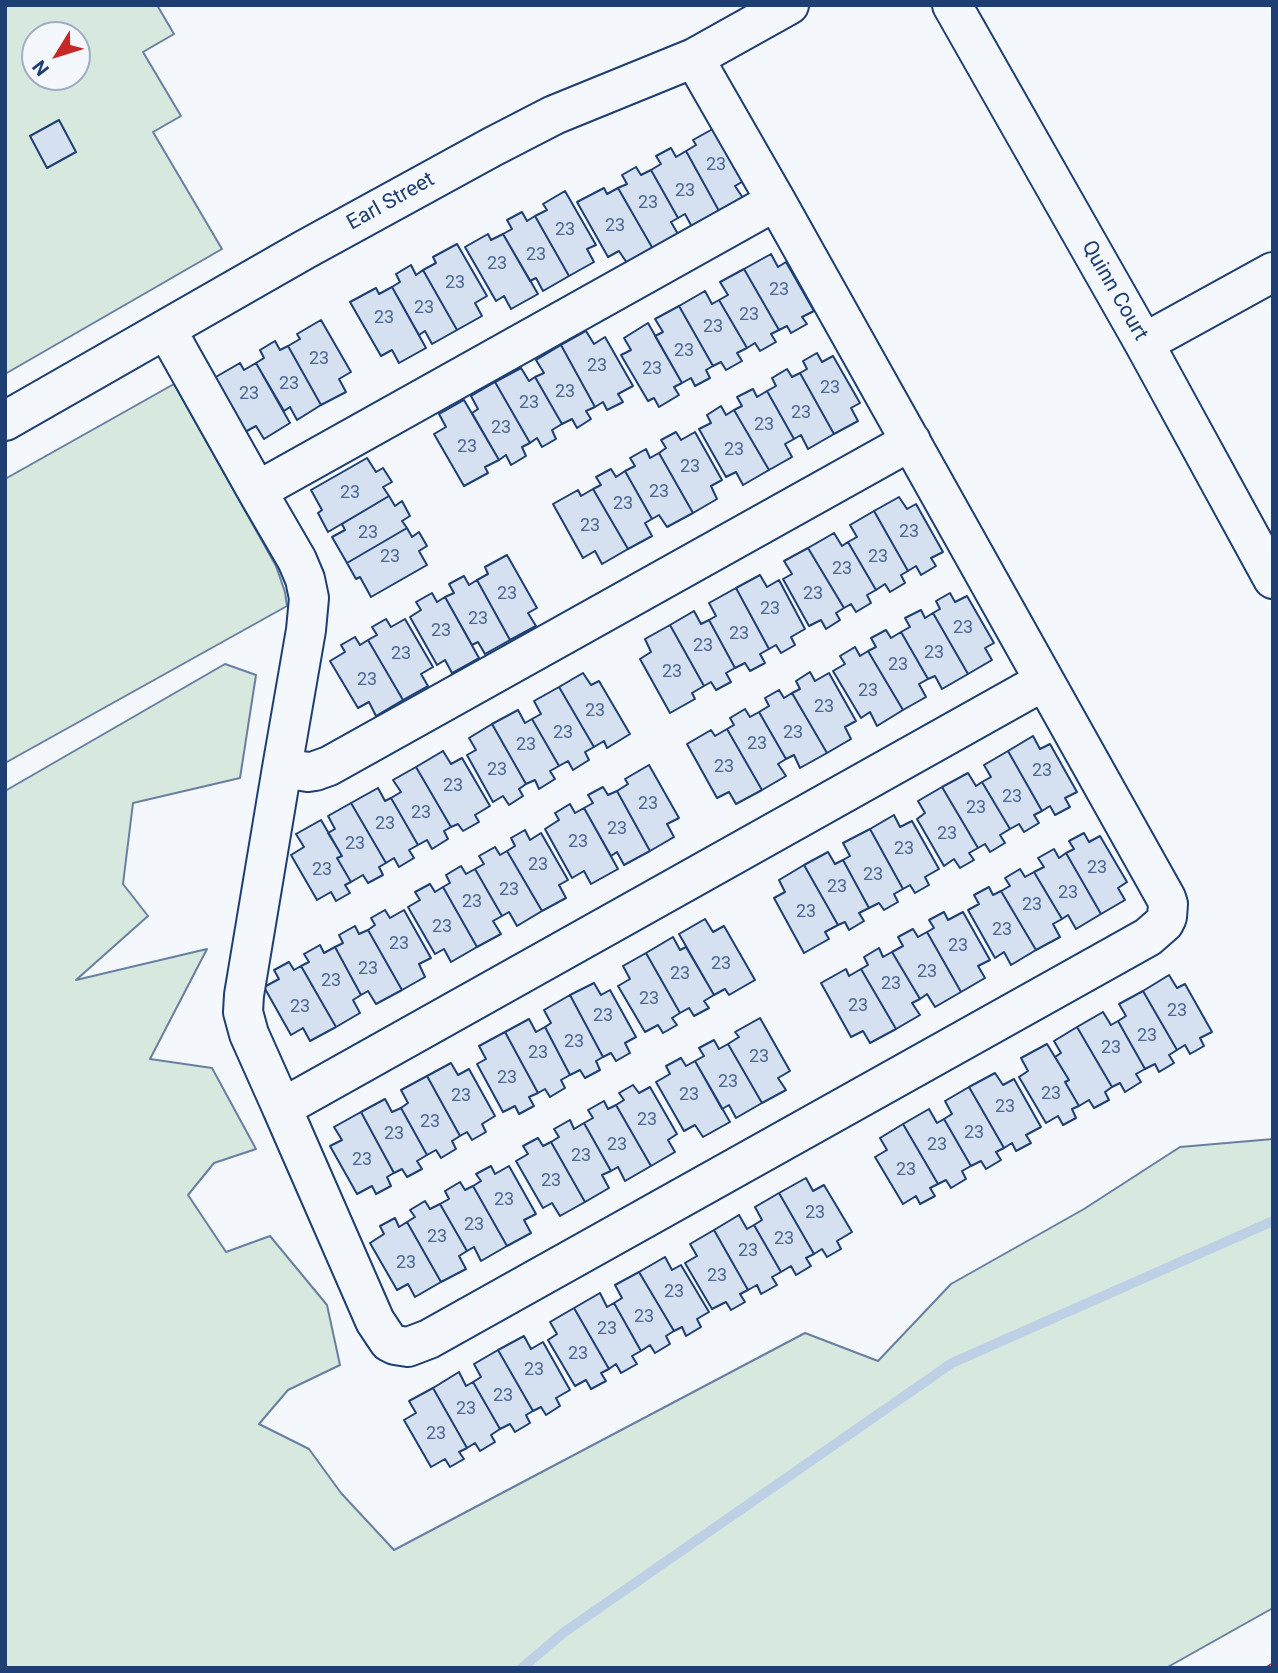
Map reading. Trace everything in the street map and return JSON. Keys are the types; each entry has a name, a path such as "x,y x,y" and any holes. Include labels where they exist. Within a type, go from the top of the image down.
{"street":[{"name":"Earl Street","path":"5,421 492,147 554,115 694,58 789,5"},
{"name":"Quinn Court","path":"952,5 1144,343 1273,579"},
{"path":"166,329 297,560 309,598 243,1012 249,1034 380,1330 389,1342 408,1347 429,1339 1075,978 1154,933 1167,917 1168,904 911,441 694,58"},
{"path":"257,491 776,201"},
{"path":"1144,343 1273,272"},
{"path":"282,768 308,772 329,766 911,441"},
{"path":"282,1108 1044,681"}],"shaded area":[{"path":"5,5 157,5 174,34 143,52 181,116 153,132 222,249 5,374"},
{"path":"174,384 276,566 287,606 5,763 5,479"},
{"path":"225,664 256,675 240,778 133,803 123,884 148,916 76,980 207,949 150,1059 212,1068 256,1149 214,1163 188,1195 226,1252 270,1236 327,1305 340,1365 288,1390 259,1424 309,1449 341,1493 394,1550 805,1333 878,1361 951,1284 1084,1209 1180,1147 1273,1139 1273,1608 1166,1668 5,1668 5,791"}],"building":[{"path":"59,120 76,152 47,168 30,136"},
{"path":"718,126 747,179 735,186 743,198 719,211 686,151 696,145 693,140"},
{"path":"671,148 676,157 686,151 719,211 692,227 685,214 678,218 651,170 661,164 656,156"},
{"path":"636,167 641,175 651,170 678,218 671,222 678,234 653,249 618,188 627,184 622,175"},
{"path":"604,188 607,194 618,188 653,249 627,263 619,251 608,257 577,202"},
{"path":"565,191 596,245 587,249 594,262 569,276 535,216 547,210 543,204"},
{"path":"522,212 527,221 535,216 569,276 543,291 536,278 530,281 503,234 512,229 507,220"},
{"path":"488,234 491,240 503,234 538,294 511,309 504,296 496,301 465,247"},
{"path":"457,244 487,296 475,303 482,316 457,330 423,270 436,263 433,257"},
{"path":"771,254 778,267 786,262 814,311 802,317 807,324 791,333 787,326 779,330 744,269"},
{"path":"411,265 416,275 423,270 457,330 432,344 425,331 419,335 392,287 400,282 396,274"},
{"path":"744,269 779,330 771,334 776,342 760,351 755,343 747,348 719,300 728,295 720,282"},
{"path":"392,287 426,348 399,363 392,350 381,356 350,302 376,288 379,294"},
{"path":"705,291 712,304 719,300 747,348 737,353 742,361 726,370 721,362 713,366 679,306"},
{"path":"679,306 713,366 706,370 710,378 695,386 691,378 682,383 655,336 663,332 655,319"},
{"path":"321,320 351,372 339,379 346,392 321,405 288,346 300,339 297,334"},
{"path":"648,323 682,383 674,387 679,395 659,407 654,398 648,401 621,355 631,350 624,338"},
{"path":"586,331 594,344 605,337 633,386 618,394 623,402 607,410 603,402 595,407 561,345"},
{"path":"275,341 280,350 288,346 321,405 297,420 290,407 284,411 256,363 264,358 260,350"},
{"path":"561,345 595,407 586,411 591,419 577,428 572,419 562,424 535,377 544,373 536,360"},
{"path":"817,353 822,362 833,356 860,403 851,408 858,421 834,434 800,373 807,369 803,361"},
{"path":"240,363 244,370 256,363 290,423 264,439 256,426 245,432 214,378"},
{"path":"521,368 529,381 535,377 562,424 552,430 556,439 542,447 537,438 530,443 495,382"},
{"path":"787,369 792,377 800,373 834,434 808,449 801,435 794,439 767,391 776,386 772,378"},
{"path":"495,382 530,443 522,447 526,456 511,465 506,455 499,460 472,413 478,409 471,396"},
{"path":"753,389 757,397 767,391 794,439 785,444 792,457 769,470 734,410 742,406 737,397"},
{"path":"464,400 499,460 485,467 488,473 464,486 434,434 446,427 439,414"},
{"path":"721,406 726,415 734,410 769,470 743,485 736,472 726,477 699,429 711,423 707,415"},
{"path":"676,432 681,440 695,432 722,480 711,486 717,499 693,513 659,453 666,448 661,440"},
{"path":"646,449 650,458 659,453 693,513 667,527 659,515 652,519 625,471 635,466 630,458"},
{"path":"367,458 376,472 383,468 392,482 383,487 389,496 328,532 318,513 322,510 311,490"},
{"path":"611,469 616,477 625,471 652,519 645,523 652,536 628,549 593,489 601,485 596,477"},
{"path":"593,489 628,549 602,564 595,551 583,558 553,504 578,490 581,496"},
{"path":"389,496 395,506 402,501 410,516 402,521 407,528 347,563 332,537 345,530 342,524"},
{"path":"899,497 907,509 916,504 943,552 931,558 936,566 921,575 916,566 908,571 874,511"},
{"path":"874,511 908,571 901,575 905,583 890,592 885,584 876,590 848,542 857,537 850,525"},
{"path":"407,528 412,537 419,532 427,546 419,551 427,565 371,597 360,577 356,579 347,563"},
{"path":"834,533 842,546 848,542 876,590 867,595 871,603 856,612 851,604 844,608 808,548"},
{"path":"808,548 844,608 836,613 840,620 826,629 821,620 809,626 783,579 792,574 784,561"},
{"path":"507,555 537,608 528,613 536,626 510,640 477,580 488,574 485,567"},
{"path":"760,575 767,587 779,580 805,629 791,637 795,645 781,653 776,645 769,649 736,588"},
{"path":"464,576 469,585 477,580 510,640 485,654 478,642 472,645 445,597 454,593 449,584"},
{"path":"736,588 769,649 760,654 765,663 750,671 745,663 735,668 709,620 716,616 709,603"},
{"path":"432,593 437,602 445,597 479,658 452,673 445,660 437,665 410,617 421,610 416,602"},
{"path":"950,593 955,602 967,596 994,643 985,648 992,660 968,674 933,613 940,609 936,601"},
{"path":"921,610 925,618 933,613 968,674 942,689 935,676 928,679 901,632 910,627 905,618"},
{"path":"694,611 701,624 709,620 735,668 726,673 731,682 716,690 711,682 704,686 670,625"},
{"path":"386,619 391,627 405,619 433,667 421,674 428,686 403,700 368,640 377,635 372,627"},
{"path":"670,625 704,686 692,693 695,699 670,713 640,659 651,652 645,639"},
{"path":"886,630 891,638 901,632 928,679 919,684 926,697 903,710 868,651 876,647 871,638"},
{"path":"355,637 360,645 368,640 403,700 376,716 369,702 358,708 330,661 345,652 341,645"},
{"path":"855,647 860,656 868,651 903,710 877,726 870,712 861,718 833,671 845,664 840,656"},
{"path":"810,672 815,681 829,673 856,721 845,727 851,739 827,753 792,693 800,689 796,681"},
{"path":"583,673 591,685 599,681 630,734 607,748 604,741 594,747 559,687"},
{"path":"559,687 594,747 585,752 589,760 573,770 568,761 559,766 532,719 541,714 534,701"},
{"path":"779,690 784,698 792,693 827,753 800,768 794,755 786,759 759,712 769,706 765,698"},
{"path":"745,709 750,717 759,712 786,759 778,764 786,776 762,790 727,729 734,725 730,718"},
{"path":"518,710 525,723 532,719 559,766 550,771 555,779 539,789 535,780 526,784 492,724"},
{"path":"492,724 526,784 519,789 523,796 509,805 503,796 493,802 467,755 476,750 469,738"},
{"path":"727,729 762,790 736,804 729,792 717,798 687,744 711,730 715,736"},
{"path":"1033,736 1040,749 1050,744 1077,792 1065,798 1070,807 1055,815 1050,806 1042,811 1008,751"},
{"path":"443,751 451,764 462,758 490,806 475,815 479,822 463,831 458,824 451,827 416,767"},
{"path":"1008,751 1042,811 1034,815 1039,823 1024,832 1019,824 1010,829 982,782 991,777 984,765"},
{"path":"649,765 679,818 667,824 674,837 650,851 617,791 628,784 625,779"},
{"path":"416,767 451,827 444,831 448,839 432,849 427,840 418,845 391,798 401,792 393,780"},
{"path":"968,773 976,786 982,782 1010,829 1000,835 1005,843 990,852 985,844 978,848 942,787"},
{"path":"603,787 608,795 617,791 650,851 624,865 617,852 611,856 584,808 593,803 588,795"},
{"path":"942,787 978,848 969,853 974,860 960,868 954,859 944,866 917,819 925,813 918,801"},
{"path":"378,788 385,801 391,798 418,845 409,850 414,858 399,867 394,858 386,863 351,803"},
{"path":"351,803 386,863 379,867 383,875 368,883 363,875 351,882 337,858 342,856 328,833 335,829 328,816"},
{"path":"570,804 575,813 584,808 618,869 591,884 584,871 572,878 545,829 559,820 555,813"},
{"path":"894,815 900,827 912,821 939,869 925,877 929,885 915,893 910,885 903,889 870,829"},
{"path":"321,820 342,856 337,858 351,882 345,885 350,893 336,901 331,892 317,900 291,855 304,847 296,834"},
{"path":"870,829 903,889 894,894 898,902 884,910 879,903 869,908 843,860 850,856 843,843"},
{"path":"525,830 530,840 541,833 568,880 559,885 566,898 542,911 507,851 515,846 511,838"},
{"path":"1084,833 1089,842 1100,836 1127,882 1118,888 1125,900 1101,914 1066,853 1074,849 1069,841"},
{"path":"495,847 500,855 507,851 542,911 517,926 509,912 502,916 475,869 484,864 479,856"},
{"path":"1054,849 1059,858 1066,853 1101,914 1076,929 1068,915 1062,919 1034,872 1044,867 1038,858"},
{"path":"828,852 835,864 843,860 869,908 859,913 864,921 849,930 845,922 838,925 804,865"},
{"path":"804,865 838,925 825,932 829,939 804,953 774,898 785,892 779,880"},
{"path":"461,866 466,874 475,869 502,916 493,921 501,934 477,947 443,887 450,883 446,875"},
{"path":"1020,869 1025,877 1034,872 1062,919 1053,924 1060,937 1036,950 1001,891 1010,886 1005,878"},
{"path":"430,884 435,892 443,887 477,947 451,962 444,949 435,954 408,907 420,900 415,892"},
{"path":"989,887 993,895 1001,891 1036,950 1011,965 1004,952 995,958 968,910 979,904 974,895"},
{"path":"385,910 390,918 404,910 431,958 419,964 425,977 402,990 368,930 375,925 371,918"},
{"path":"944,912 948,920 963,912 990,960 978,966 985,978 961,992 927,932 934,928 929,920"},
{"path":"705,919 713,932 724,926 755,980 729,995 725,989 714,995 679,934"},
{"path":"355,926 359,934 368,930 402,990 376,1004 368,991 361,995 335,947 343,943 339,935"},
{"path":"913,929 918,937 927,932 961,992 935,1007 927,994 920,999 892,952 903,946 898,937"},
{"path":"673,937 680,950 686,947 714,995 704,1001 709,1008 694,1016 689,1008 680,1013 646,953"},
{"path":"320,945 324,953 335,947 361,995 353,1000 360,1013 336,1027 301,966 309,962 304,954"},
{"path":"879,948 883,957 892,952 920,999 912,1003 920,1015 896,1029 861,969 868,965 864,957"},
{"path":"646,953 680,1013 672,1018 677,1025 663,1033 658,1025 645,1032 618,986 630,979 623,966"},
{"path":"289,962 294,970 301,966 336,1027 310,1041 303,1028 291,1035 264,987 279,979 274,970"},
{"path":"846,969 849,976 861,969 896,1029 870,1043 863,1031 851,1037 821,983"},
{"path":"1169,975 1177,988 1185,984 1212,1032 1200,1038 1204,1046 1190,1054 1185,1045 1177,1050 1143,991"},
{"path":"594,983 601,995 610,990 636,1037 625,1043 630,1053 616,1061 611,1053 603,1057 570,995"},
{"path":"1143,991 1177,1050 1169,1055 1174,1063 1159,1072 1155,1064 1145,1069 1118,1021 1126,1016 1119,1004"},
{"path":"570,995 603,1057 596,1061 600,1070 585,1078 580,1070 570,1075 545,1027 551,1023 544,1010"},
{"path":"1103,1012 1111,1025 1118,1021 1145,1069 1136,1074 1141,1082 1125,1092 1120,1083 1112,1087 1077,1027"},
{"path":"760,1018 790,1071 778,1078 786,1090 762,1103 728,1044 739,1037 735,1032"},
{"path":"529,1019 536,1032 545,1027 570,1075 561,1080 565,1088 550,1097 545,1089 538,1093 505,1032"},
{"path":"1077,1027 1112,1087 1105,1092 1109,1100 1094,1108 1089,1100 1079,1106 1065,1082 1069,1080 1055,1057 1061,1053 1054,1041"},
{"path":"505,1032 538,1093 529,1097 534,1106 519,1114 515,1106 503,1112 477,1064 486,1059 479,1046"},
{"path":"714,1040 719,1049 728,1044 762,1103 736,1118 729,1105 722,1109 695,1061 704,1056 699,1048"},
{"path":"1047,1044 1069,1080 1065,1082 1079,1106 1072,1109 1076,1118 1063,1125 1058,1116 1046,1123 1019,1077 1028,1071 1021,1058"},
{"path":"681,1058 686,1066 695,1061 730,1122 703,1137 695,1125 684,1131 656,1082 670,1074 666,1066"},
{"path":"451,1063 458,1075 469,1069 495,1116 482,1124 486,1132 472,1140 467,1132 460,1136 427,1076"},
{"path":"995,1073 1003,1085 1014,1079 1041,1127 1026,1135 1031,1143 1016,1151 1012,1143 1004,1148 969,1087"},
{"path":"427,1076 460,1136 452,1141 456,1149 441,1158 436,1150 427,1155 401,1108 408,1103 401,1090"},
{"path":"633,1085 639,1093 650,1087 677,1134 668,1140 675,1152 651,1166 616,1105 624,1100 619,1093"},
{"path":"969,1087 1004,1148 996,1152 1001,1160 986,1169 981,1161 971,1166 944,1119 952,1114 945,1101"},
{"path":"385,1099 392,1112 401,1108 427,1155 417,1161 422,1169 407,1177 402,1169 394,1173 361,1112"},
{"path":"604,1101 608,1109 616,1105 651,1166 625,1181 618,1167 611,1171 584,1123 593,1118 588,1110"},
{"path":"929,1109 937,1123 944,1119 971,1166 962,1171 966,1179 951,1188 946,1180 938,1184 903,1124"},
{"path":"361,1112 394,1173 387,1177 391,1186 376,1194 372,1186 357,1194 330,1146 342,1140 334,1127"},
{"path":"570,1120 574,1129 584,1123 611,1171 602,1175 609,1188 585,1202 551,1142 559,1137 554,1129"},
{"path":"903,1124 938,1184 930,1188 935,1196 920,1204 916,1196 903,1204 875,1157 887,1150 880,1138"},
{"path":"538,1138 543,1146 551,1142 585,1202 560,1216 552,1203 543,1208 516,1161 528,1154 523,1146"},
{"path":"491,1166 495,1174 509,1166 536,1214 524,1220 531,1233 507,1246 473,1186 481,1181 476,1174"},
{"path":"806,1178 813,1191 824,1185 852,1232 837,1241 841,1249 827,1257 822,1249 814,1254 779,1193"},
{"path":"460,1182 465,1190 473,1186 507,1246 481,1261 474,1247 467,1251 440,1204 449,1199 445,1191"},
{"path":"779,1193 814,1254 806,1258 811,1266 796,1275 791,1266 781,1272 754,1225 762,1220 755,1207"},
{"path":"425,1201 430,1209 440,1204 467,1251 459,1256 466,1269 441,1282 407,1222 415,1217 410,1210"},
{"path":"739,1215 747,1229 754,1225 781,1272 772,1277 777,1285 761,1294 757,1285 748,1290 714,1230"},
{"path":"395,1218 399,1227 407,1222 441,1282 415,1297 408,1284 397,1290 370,1243 384,1234 380,1226"},
{"path":"714,1230 748,1290 740,1294 745,1302 731,1310 726,1302 712,1309 685,1263 697,1256 690,1244"},
{"path":"665,1257 672,1270 681,1265 709,1312 697,1319 701,1327 686,1336 682,1327 674,1331 639,1272"},
{"path":"639,1272 674,1331 666,1336 670,1344 655,1353 650,1345 641,1351 614,1303 622,1298 615,1285"},
{"path":"600,1293 607,1307 614,1303 641,1351 632,1356 637,1364 621,1373 616,1364 609,1369 574,1308"},
{"path":"574,1308 609,1369 601,1373 606,1381 591,1389 586,1380 575,1386 548,1340 557,1334 550,1322"},
{"path":"524,1336 531,1349 543,1342 570,1390 556,1398 560,1406 546,1415 541,1407 533,1411 498,1350"},
{"path":"498,1350 533,1411 526,1415 530,1423 515,1432 510,1424 500,1429 473,1382 481,1377 474,1364"},
{"path":"459,1372 466,1386 473,1382 500,1429 491,1435 495,1442 480,1451 475,1443 467,1448 433,1388"},
{"path":"433,1388 467,1448 459,1452 464,1459 450,1467 445,1459 431,1467 404,1420 416,1413 409,1401"}],"waterway":[{"path":"522,1668 563,1633 952,1363 1273,1221"}],"power":[{"path":"1265,1668 1273,1663"}]}
